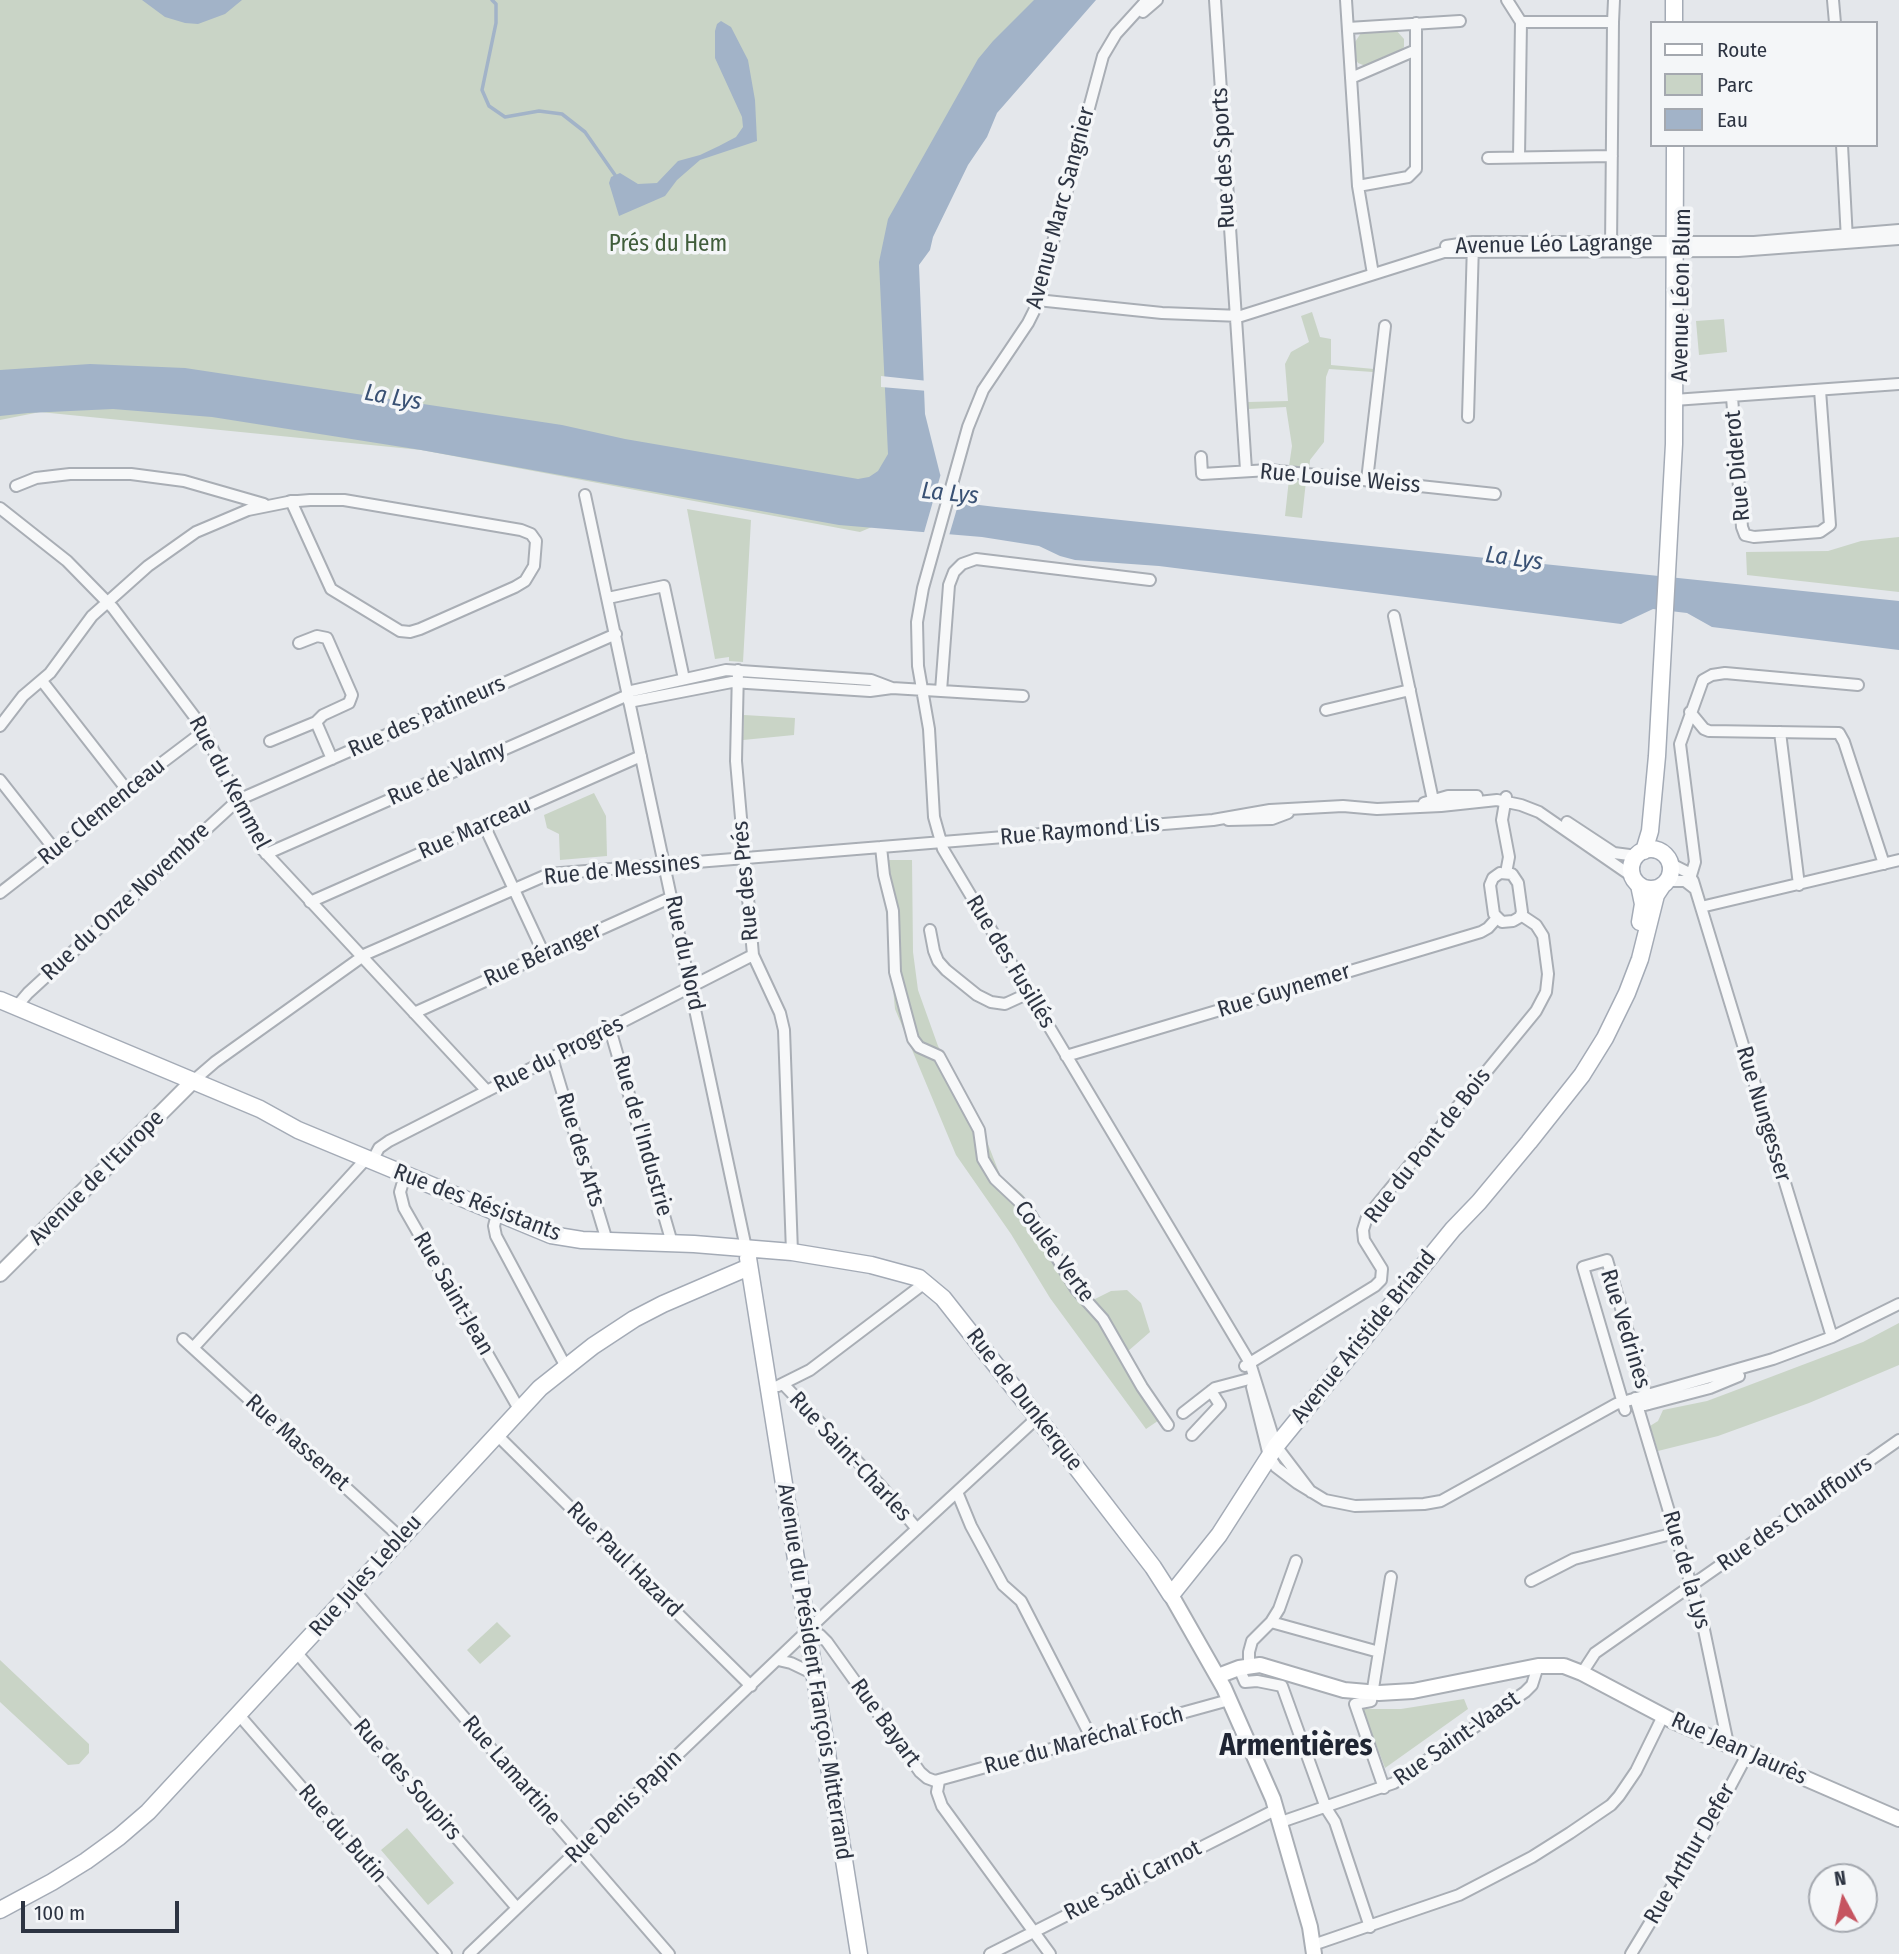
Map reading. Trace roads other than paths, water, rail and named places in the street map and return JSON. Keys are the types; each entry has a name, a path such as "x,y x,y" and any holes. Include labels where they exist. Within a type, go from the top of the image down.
{"main road":[{"path":"1674,0 1674,21"},
{"path":"1682,0 1683,21"},
{"name":"Avenue Léon Blum","path":"1675,147 1679,247"},
{"name":"Avenue Léon Blum","path":"1657,756 1677,400 1683,147"},
{"path":"1657,756 1658,833 1671,873 1665,884 1650,889 1636,881 1632,865 1650,831 1657,756"},
{"path":"1640,854 1654,850 1666,858"},
{"name":"Avenue Aristide Briand","path":"1171,1595 1219,1535 1272,1451 1453,1228 1482,1186 1567,1082 1599,1032 1624,975 1637,937 1643,904 1636,881"},
{"name":"Avenue Aristide Briand","path":"1453,1228 1479,1202 1529,1142 1595,1056 1627,993 1640,959 1656,895 1665,884"},
{"name":"Rue des Résistants","path":"0,1000 8,1008 189,1084 260,1109 298,1130 557,1237 746,1248"},
{"name":"Avenue de l'Europe","path":"0,1274 189,1084"},
{"name":"Rue de Dunkerque","path":"746,1248 792,1252 901,1271 926,1282 943,1298 1153,1567 1218,1676 1279,1816 1314,1950"},
{"name":"Avenue du Président François Mitterrand","path":"746,1248 776,1387 807,1631 859,1954"},
{"name":"Rue Jules Lebleu","path":"0,1910 63,1875 125,1832 159,1801 519,1409 565,1367 643,1314 750,1267"},
{"name":"Rue Jean Jaurès","path":"1244,1667 1264,1666 1344,1690 1372,1693 1413,1691 1538,1665 1559,1665 1582,1673 1663,1716 1899,1819"},
{"path":"1218,1676 1244,1667"}],"street":[{"name":"Avenue Marc Sangnier","path":"931,555 958,459 983,390 1028,323 1037,300 1100,63 1121,28 1147,0"},
{"name":"Avenue Marc Sangnier","path":"1121,28 1157,0"},
{"name":"Rue des Sports","path":"1215,0 1246,470"},
{"path":"1346,0 1358,186 1373,274"},
{"path":"1507,0 1521,22 1519,157"},
{"path":"1611,246 1614,0"},
{"path":"1833,0 1835,21"},
{"path":"1348,28 1460,20"},
{"path":"1521,22 1613,22"},
{"path":"1358,186 1408,177 1414,173 1416,23"},
{"path":"1351,78 1416,50"},
{"path":"1842,147 1847,239"},
{"path":"1488,158 1612,156"},
{"name":"Avenue Léo Lagrange","path":"1037,300 1162,313 1235,316 1255,313 1444,251 1473,246 1679,247 1758,251 1899,230"},
{"name":"Avenue Léo Lagrange","path":"1847,239 1899,239"},
{"path":"1468,417 1473,246"},
{"path":"1367,480 1385,326"},
{"path":"1677,400 1899,384"},
{"name":"Rue Diderot","path":"1732,397 1743,531 1745,535 1754,537 1787,535 1824,531 1831,521 1820,390"},
{"name":"Rue Louise Weiss","path":"1201,457 1202,474 1269,470 1495,494"},
{"path":"16,486 36,478 70,474 131,474 184,481 266,505"},
{"name":"Rue du Nord","path":"585,495 746,1248"},
{"path":"0,726 28,691 42,681 92,616 148,566 185,539 236,514 266,505 291,501 354,501 527,532 534,537 536,544 534,566 521,584 420,629 400,631 331,589 291,501"},
{"name":"Rue du Kemmel","path":"0,508 67,561 108,602 204,731 266,854 487,1091"},
{"name":"Rue des Fusillés","path":"931,555 917,622 917,656 929,729 934,817 940,843 1230,1332 1252,1378 1272,1451"},
{"path":"941,691 949,584 954,572 962,564 976,559 1150,580"},
{"path":"608,598 664,586 684,679"},
{"path":"1394,616 1434,803"},
{"name":"Rue des Patineurs","path":"238,800 616,634"},
{"path":"270,741 316,722 323,715 349,703 351,698 351,692 325,637 317,636 299,643"},
{"path":"628,696 726,670 871,680 891,688"},
{"name":"Rue des Prés","path":"738,670 736,761 753,955 784,1023 792,1252"},
{"name":"Rue Nungesser","path":"1832,1337 1692,883 1695,859 1680,747 1703,680 1718,673 1858,685"},
{"path":"42,681 127,790"},
{"path":"628,696 737,682 870,691 891,688 1023,696"},
{"path":"1326,710 1410,690"},
{"name":"Rue de Valmy","path":"266,854 628,696"},
{"path":"1690,712 1704,729 1709,731 1839,733 1884,864"},
{"path":"316,722 332,759"},
{"name":"Rue Clemenceau","path":"0,893 118,802 127,790 204,731"},
{"path":"1780,732 1799,884"},
{"name":"Rue Marceau","path":"310,902 641,756"},
{"path":"0,780 55,850"},
{"path":"1505,798 1502,820 1509,857 1506,873"},
{"name":"Rue Raymond Lis","path":"940,843 1220,819 1244,813 1343,806 1377,809 1505,798 1538,804 1614,853 1640,854"},
{"name":"Rue Raymond Lis","path":"1505,798 1539,813 1636,881"},
{"name":"Rue du Onze Novembre","path":"8,1008 238,800"},
{"path":"484,825 544,954"},
{"name":"Rue de Messines","path":"189,1084 215,1062 361,957 549,874 940,843"},
{"name":"Coulée Verte","path":"881,846 893,911 895,972 913,1039 919,1047 939,1056 979,1130 983,1159 995,1179 1027,1209 1076,1289 1103,1319 1142,1387 1168,1425"},
{"path":"1666,858 1684,870 1692,883"},
{"path":"1701,908 1899,860"},
{"path":"1506,873 1513,875 1522,900 1521,915 1508,922 1497,918 1490,885 1495,876 1506,873"},
{"path":"1665,884 1681,881 1692,883"},
{"name":"Rue Béranger","path":"414,1013 671,897"},
{"name":"Rue du Pont de Bois","path":"1247,1364 1371,1289 1381,1280 1382,1269 1364,1240 1363,1230 1367,1217 1535,1011 1546,992 1548,974 1543,936 1536,925 1521,915"},
{"name":"Rue Guynemer","path":"1066,1056 1481,932 1497,918"},
{"path":"930,930 933,951 938,961 971,991 984,999 1001,1004 1009,1004 1029,993"},
{"name":"Rue du Progrès","path":"369,1160 385,1143 753,955"},
{"name":"Rue de l'Industrie","path":"610,1029 673,1243"},
{"name":"Rue des Arts","path":"552,1058 607,1241"},
{"path":"193,1348 369,1160"},
{"name":"Rue Saint-Jean","path":"405,1175 400,1192 404,1208 519,1409"},
{"path":"497,1214 494,1226 496,1236 565,1367"},
{"name":"Rue Vedrines","path":"1623,1406 1583,1267 1608,1260 1642,1401"},
{"path":"776,1387 824,1360 926,1282"},
{"path":"1272,1451 1311,1492 1330,1501 1368,1507 1441,1501 1596,1417 1832,1337 1899,1304"},
{"name":"Rue Massenet","path":"183,1339 401,1538"},
{"path":"1183,1413 1211,1391 1252,1378"},
{"name":"Rue Saint-Charles","path":"776,1387 880,1485 917,1529"},
{"path":"1192,1435 1224,1401 1211,1391"},
{"name":"Rue de la Lys","path":"1642,1401 1675,1533 1705,1633 1728,1744"},
{"name":"Rue Denis Papin","path":"469,1954 829,1610 1038,1417"},
{"name":"Rue Paul Hazard","path":"496,1434 751,1686"},
{"name":"Rue des Chauffours","path":"1582,1673 1595,1653 1899,1440"},
{"path":"957,1492 971,1526 1003,1585 1021,1601 1092,1739"},
{"path":"1531,1581 1574,1559 1675,1533"},
{"path":"1296,1561 1279,1609 1271,1622 1252,1641 1244,1667 1245,1682 1257,1681 1282,1686 1326,1808 1335,1822 1370,1927"},
{"path":"1384,1788 1355,1704 1371,1701 1391,1577"},
{"name":"Rue Lamartine","path":"353,1589 669,1954"},
{"path":"1271,1622 1379,1652"},
{"name":"Rue Bayart","path":"807,1631 820,1635 827,1642 920,1772 930,1780 939,1781 937,1792 942,1805 1050,1954"},
{"name":"Rue des Soupirs","path":"296,1652 517,1908"},
{"path":"778,1660 789,1662 814,1674"},
{"name":"Rue Saint-Vaast","path":"1279,1816 1326,1808 1384,1788 1525,1692 1532,1685 1538,1665"},
{"name":"Rue du Maréchal Foch","path":"939,1781 1229,1700"},
{"name":"Rue du Butin","path":"239,1715 446,1954"},
{"path":"1314,1950 1451,1899 1491,1880 1553,1844 1611,1805 1636,1771 1663,1716"},
{"name":"Rue Arthur Defer","path":"1631,1954 1713,1819 1748,1753"},
{"name":"Rue Sadi Carnot","path":"990,1954 1279,1816"}],"water":[{"path":"142,0 242,0 225,14 198,24 165,17"},
{"name":"La Lys","path":"1034,0 1096,0 997,113 987,137 968,165 933,237 930,250 919,265 925,414 940,474 950,490 960,499 971,504 996,507 1899,601 1899,650 1712,627 1687,613 1653,609 1621,624 1159,566 1075,560 1039,546 982,537 839,525 421,450 212,417 113,409 0,416 0,370 90,364 185,368 562,425 625,439 858,479 869,477 878,471 888,454 879,262 888,219 978,59"},
{"path":"721,21 731,27 748,60 755,100 757,141 700,160 677,180 665,196 619,216 609,183 611,177 620,173 638,184 657,183 678,161 719,146 736,137 743,127 742,117 715,58 715,31"}],"waterway":[{"path":"492,0 496,4 496,23 482,90 489,106 505,117 539,111 562,114 585,132 615,175"}],"district":[{"name":"Armentières","path":"1296,1747"}],"park label":[{"name":"Prés du Hem","path":"668,245"}]}
